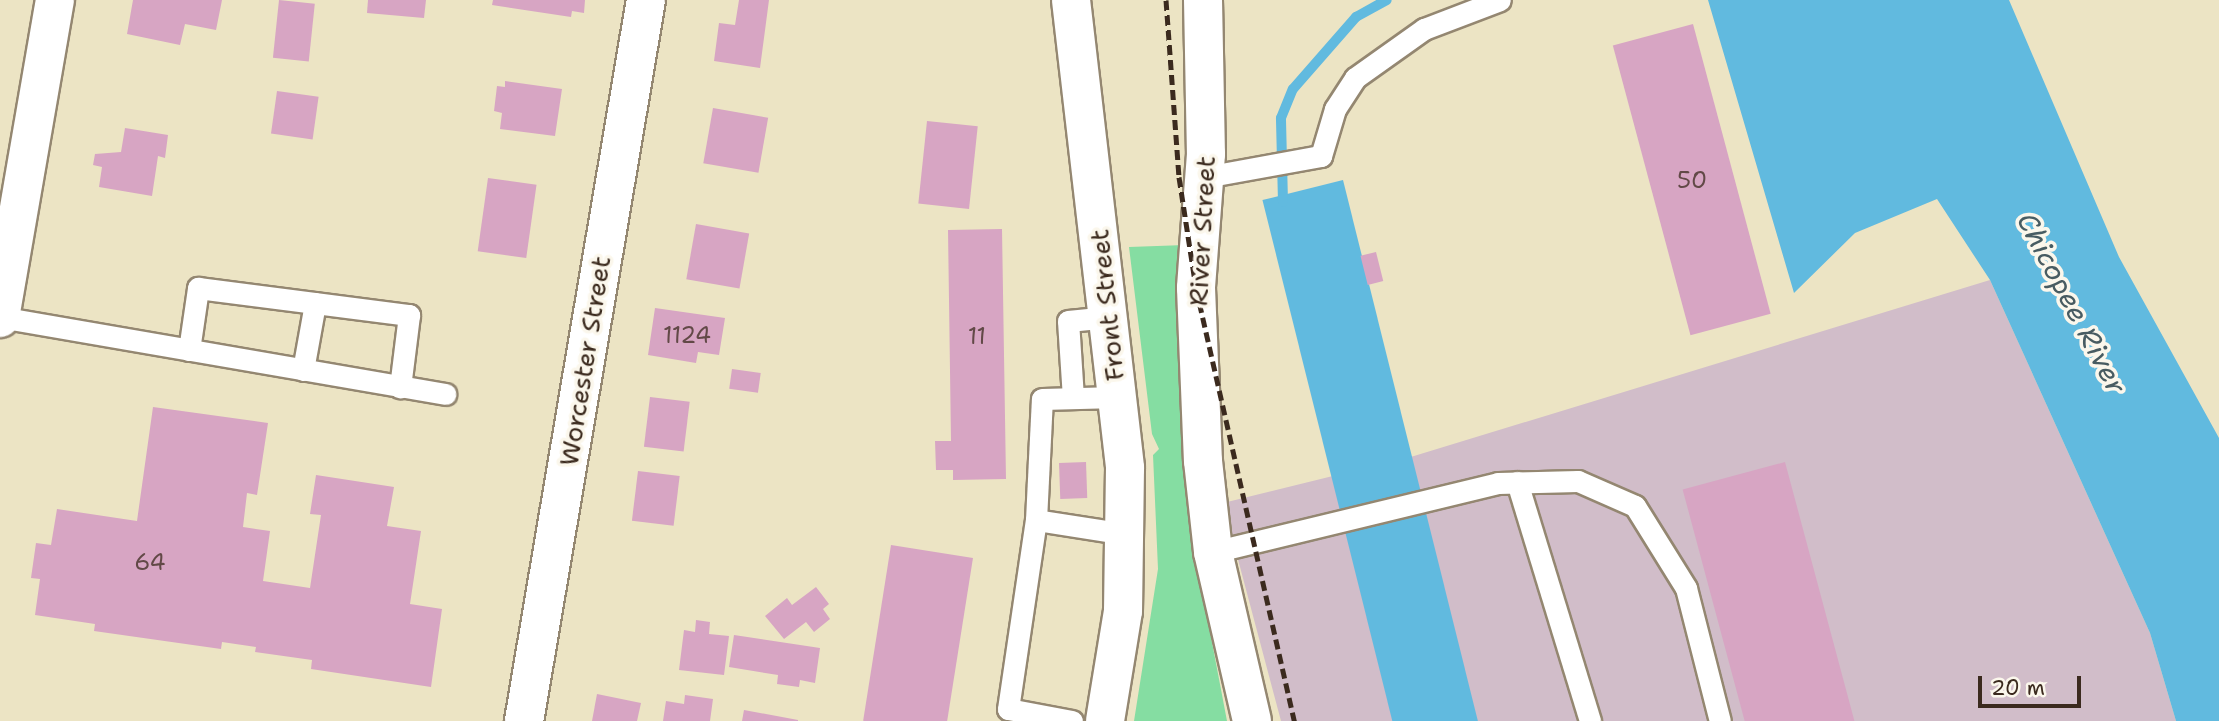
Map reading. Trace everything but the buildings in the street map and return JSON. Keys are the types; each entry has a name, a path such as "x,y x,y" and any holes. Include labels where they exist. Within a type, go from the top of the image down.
{"street":[{"path":"0,318 55,0"},
{"name":"Worcester Street","path":"524,721 646,0"},
{"name":"Front Street","path":"1071,0 1125,468 1123,611 1105,721"},
{"name":"River Street","path":"1203,0 1205,177 1196,288 1203,461 1213,552"},
{"path":"1213,552 1252,721"}],"lane":[{"path":"1205,177 1321,156 1335,109 1355,78 1424,29 1500,0"},
{"path":"189,350 198,288 409,315 400,387"},
{"path":"303,370 315,303"},
{"path":"1073,398 1068,321 1109,317"},
{"path":"0,318 445,394"},
{"path":"1072,721 1008,709 1036,520 1042,399 1117,397"},
{"path":"1213,552 1437,496 1517,482 1578,481 1635,506 1685,588 1720,721"},
{"path":"1517,482 1590,721"},
{"path":"1036,520 1125,534"}],"shaded area":[{"path":"1990,280 2150,633 2176,721 1281,721 1223,503 1414,456"}],"green space":[{"path":"1185,245 1192,509 1203,595 1227,721 1134,721 1158,569 1153,455 1159,449 1152,434 1129,247"}],"water":[{"name":"Chicopee River","path":"1708,0 2009,0 2119,257 2219,438 2219,721 2176,721 2150,633 1990,280 1937,199 1855,233 1794,293"},
{"path":"1343,180 1478,721 1392,721 1262,200"}],"waterway":[{"path":"1283,202 1281,118 1293,89 1356,17 1387,0"}],"railway":[{"path":"1166,0 1179,177 1196,288 1294,721"}]}
